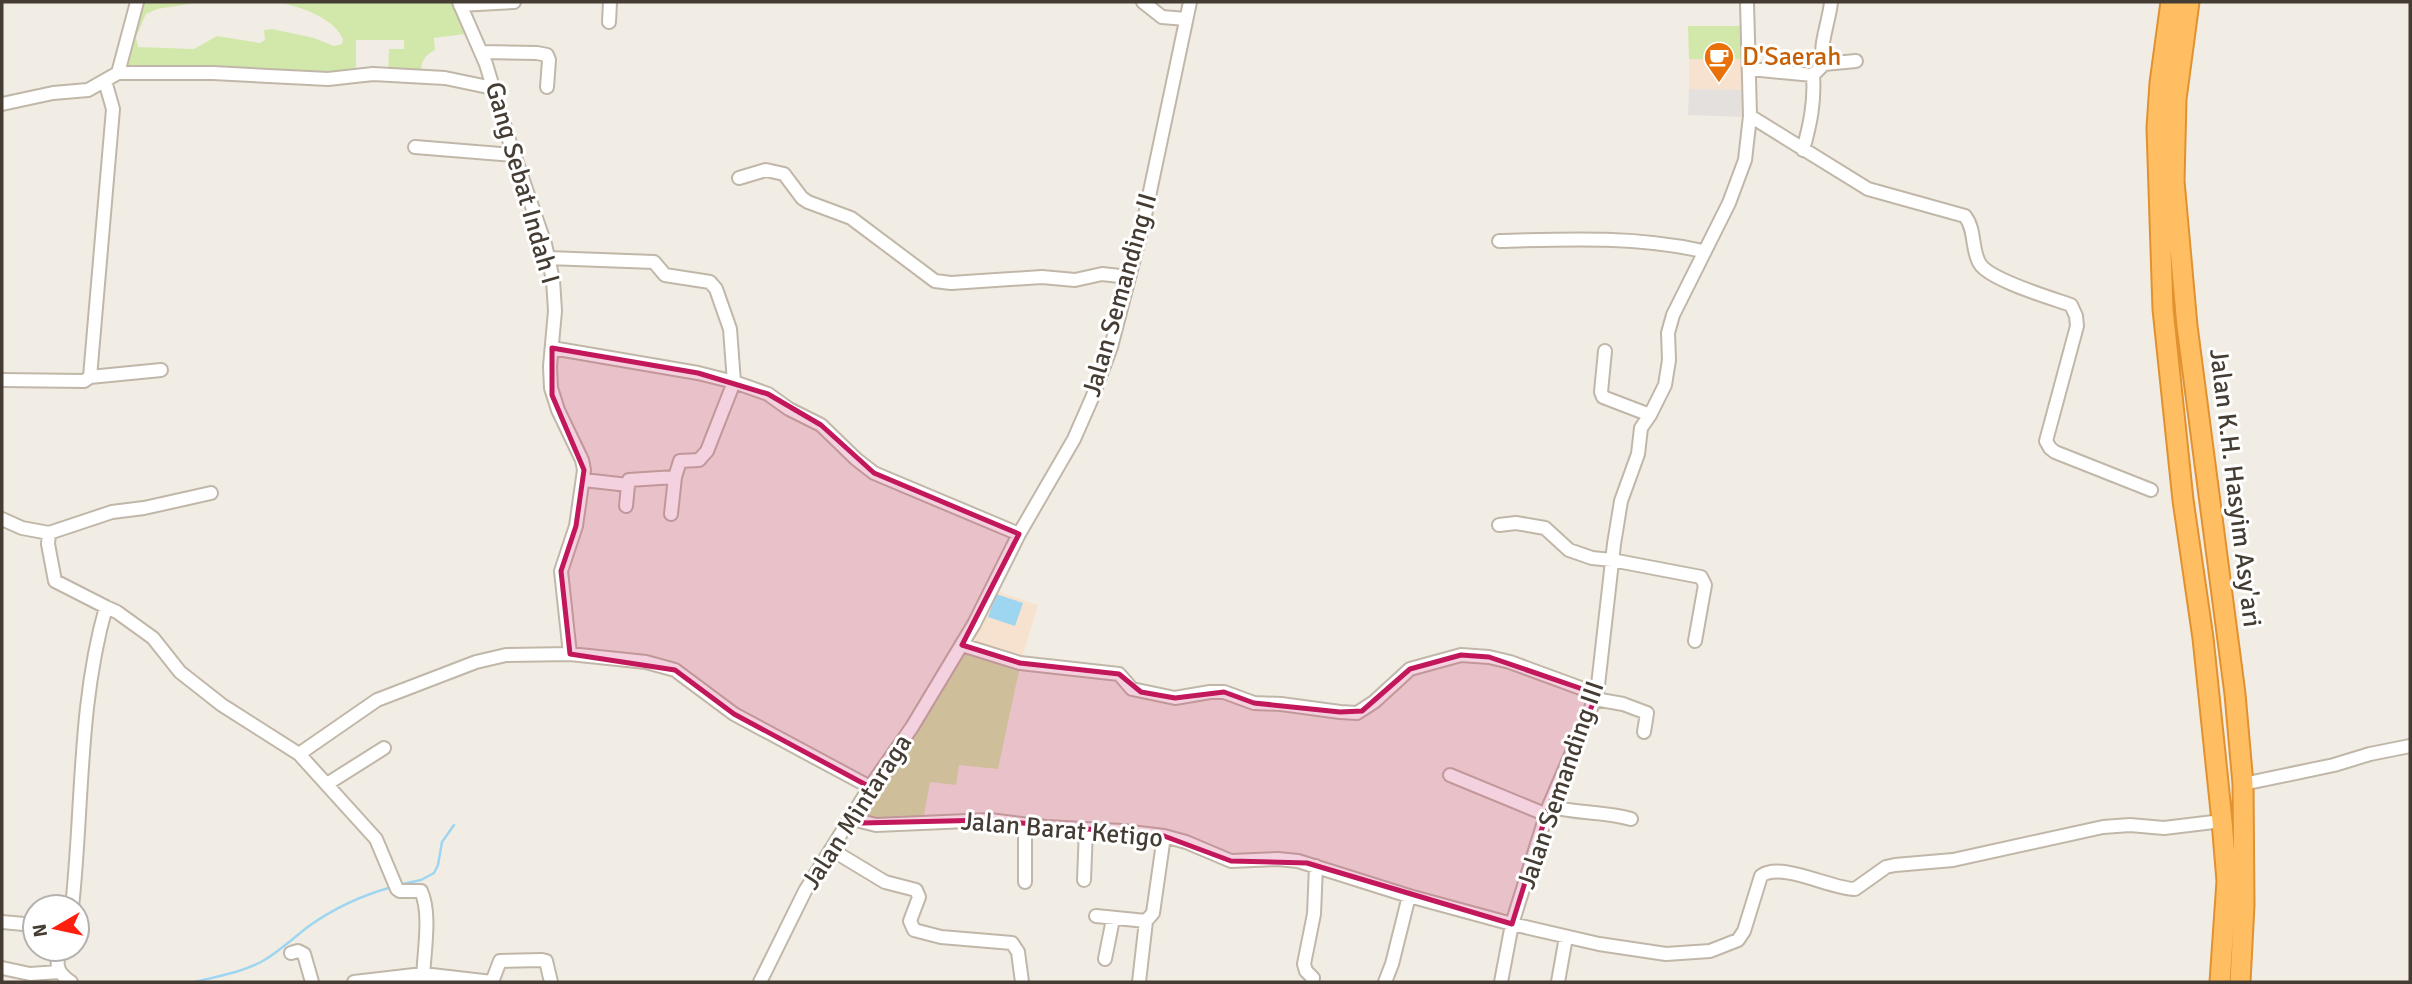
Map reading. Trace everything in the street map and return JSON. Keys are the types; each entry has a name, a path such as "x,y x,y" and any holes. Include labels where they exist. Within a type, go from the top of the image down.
{"highway":[{"name":"Jalan K.H. Hasyim Asy'ari","path":"2171,2 2157,128 2163,309 2222,821 2227,881 2220,982"},
{"name":"Jalan K.H. Hasyim Asy'ari","path":"2189,2 2176,99 2174,181 2187,326 2233,674 2243,784 2244,905 2240,982"},
{"path":"2203,638 2209,652 2216,651 2205,536 2206,527 2212,517"},
{"path":"2218,777 2224,768 2225,760 2218,663 2225,661 2233,674"}],"street":[{"path":"118,73 137,2"},
{"path":"459,3 514,2"},
{"path":"609,22 610,2"},
{"path":"1143,2 1162,17 1186,19"},
{"name":"Jalan Semanding II","path":"962,645 1019,534 1074,439 1111,347 1152,187 1190,2"},
{"name":"Jalan Semanding III","path":"1501,982 1512,924 1548,811 1596,697 1621,501 1638,454 1641,428 1665,385 1669,360 1668,333 1673,315 1738,182 1745,160 1750,116 1747,2"},
{"path":"1823,65 1821,57 1824,32 1831,2"},
{"name":"Gang Sebat Indah I","path":"459,3 481,52 493,88 548,258 555,298 551,388 558,410 582,460 583,480 576,526 561,571 570,654"},
{"path":"481,52 537,52 547,55 547,87"},
{"path":"1803,150 1812,117 1813,75 1823,65 1856,61"},
{"path":"1750,69 1813,75"},
{"path":"2,104 53,93 88,90 118,73 213,73 328,79 373,74 445,78 493,88"},
{"path":"90,377 113,109 105,81"},
{"path":"1750,116 1868,189 1965,216 1982,267 2010,283 2071,305 2077,316 2077,326 2046,441 2055,452 2151,490"},
{"path":"415,147 514,155"},
{"path":"739,178 766,170 784,174 802,198 851,218 894,248 928,277 942,282 1042,276 1075,280 1102,274 1129,277"},
{"path":"1499,241 1625,239 1703,251"},
{"path":"548,258 654,262 666,275 709,282 716,289 730,329 734,382 707,451 699,460 680,461 675,477 671,514"},
{"path":"552,348 698,373 768,394 789,409 821,425 874,473 1019,534"},
{"path":"1605,351 1601,392 1603,397 1650,415"},
{"path":"2,380 84,381 90,377 161,370"},
{"path":"626,506 629,480 675,477"},
{"path":"583,480 628,485"},
{"path":"2,519 22,528 49,533 112,512 144,508 211,493"},
{"path":"1499,525 1536,525 1545,528 1575,553 1701,577 1705,586 1695,640"},
{"path":"49,533 48,544 55,581 117,612 153,638 180,672 222,705 299,754 376,839 400,891 418,890 423,894 426,939 423,978"},
{"path":"73,893 86,717 96,644 106,607"},
{"path":"962,645 1020,663 1119,674 1132,689 1141,692 1175,698 1224,692 1255,703 1340,712 1362,711 1410,669 1461,655 1489,657 1510,662 1596,697 1647,713 1644,732"},
{"name":"Jalan Mintaraga","path":"760,982 793,912 962,645"},
{"path":"299,754 377,700 475,662 506,656 570,654 646,662 675,670 734,714 870,787"},
{"path":"2243,784 2410,746"},
{"path":"327,784 384,748"},
{"path":"1450,775 1548,811 1611,813 1631,819"},
{"name":"Jalan Barat Ketigo","path":"852,819 876,825 976,820 1164,836 1231,861 1283,859 1316,866 1409,896 1512,924 1566,937 1666,954 1710,951 1730,945 1740,938 1760,879 1769,872 1796,875 1856,889 1886,867 1895,864 1953,860 2103,827 2130,825 2164,828 2222,821"},
{"path":"1025,825 1025,882"},
{"path":"1084,880 1086,829"},
{"path":"1139,982 1146,921 1155,909 1164,836"},
{"path":"832,850 885,882 916,890 919,897 910,921 914,930 941,937 1012,943 1018,953 1022,982"},
{"path":"1312,982 1304,964 1314,914 1316,866"},
{"path":"1385,982 1409,896"},
{"path":"1096,916 1146,921"},
{"path":"1105,959 1114,919"},
{"path":"2,922 21,924"},
{"path":"1558,982 1566,937"},
{"path":"292,953 298,951 304,954 312,982"},
{"path":"354,982 423,978 492,982 500,961 541,960 548,965 551,982"},
{"path":"57,963 59,972 71,982"},
{"path":"2,968 30,974 59,972"}],"highlighted area":[{"path":"552,348 698,373 768,394 821,425 874,473 1019,534 962,645 1020,663 1119,674 1141,692 1175,698 1224,692 1254,703 1340,712 1362,711 1410,669 1461,655 1489,657 1597,694 1549,806 1512,924 1307,863 1231,861 1164,836 990,820 862,823 852,819 870,787 734,714 675,670 570,654 561,571 576,526 584,470 552,395"}],"shaded area":[{"path":"1689,59 1742,59 1743,90 1689,89"},
{"path":"1689,89 1743,90 1743,117 1688,115"},
{"path":"996,591 1038,605 1021,661 967,644"}],"green space":[{"path":"142,2 202,2 157,9 146,14 136,37 138,47 194,49 217,36 260,43 265,40 264,30 272,29 314,38 334,46 342,44 343,39 338,31 324,19 279,2 454,2 465,34 434,38 435,50 423,61 421,78 388,74 389,49 404,49 404,40 356,40 356,73 327,77 124,70"},
{"path":"1688,26 1742,26 1742,59 1689,59"},
{"path":"963,649 1020,666 998,769 959,765 956,785 930,782 923,820 893,823 871,818 866,814 866,809"}],"water":[{"path":"996,594 1023,603 1015,626 988,617"}],"waterway":[{"path":"398,885 421,880 434,873 442,842 454,825"},
{"path":"195,982 253,966 328,914 359,898 392,887"}],"place":[{"name":"D'Saerah","path":"1719,84"}]}
